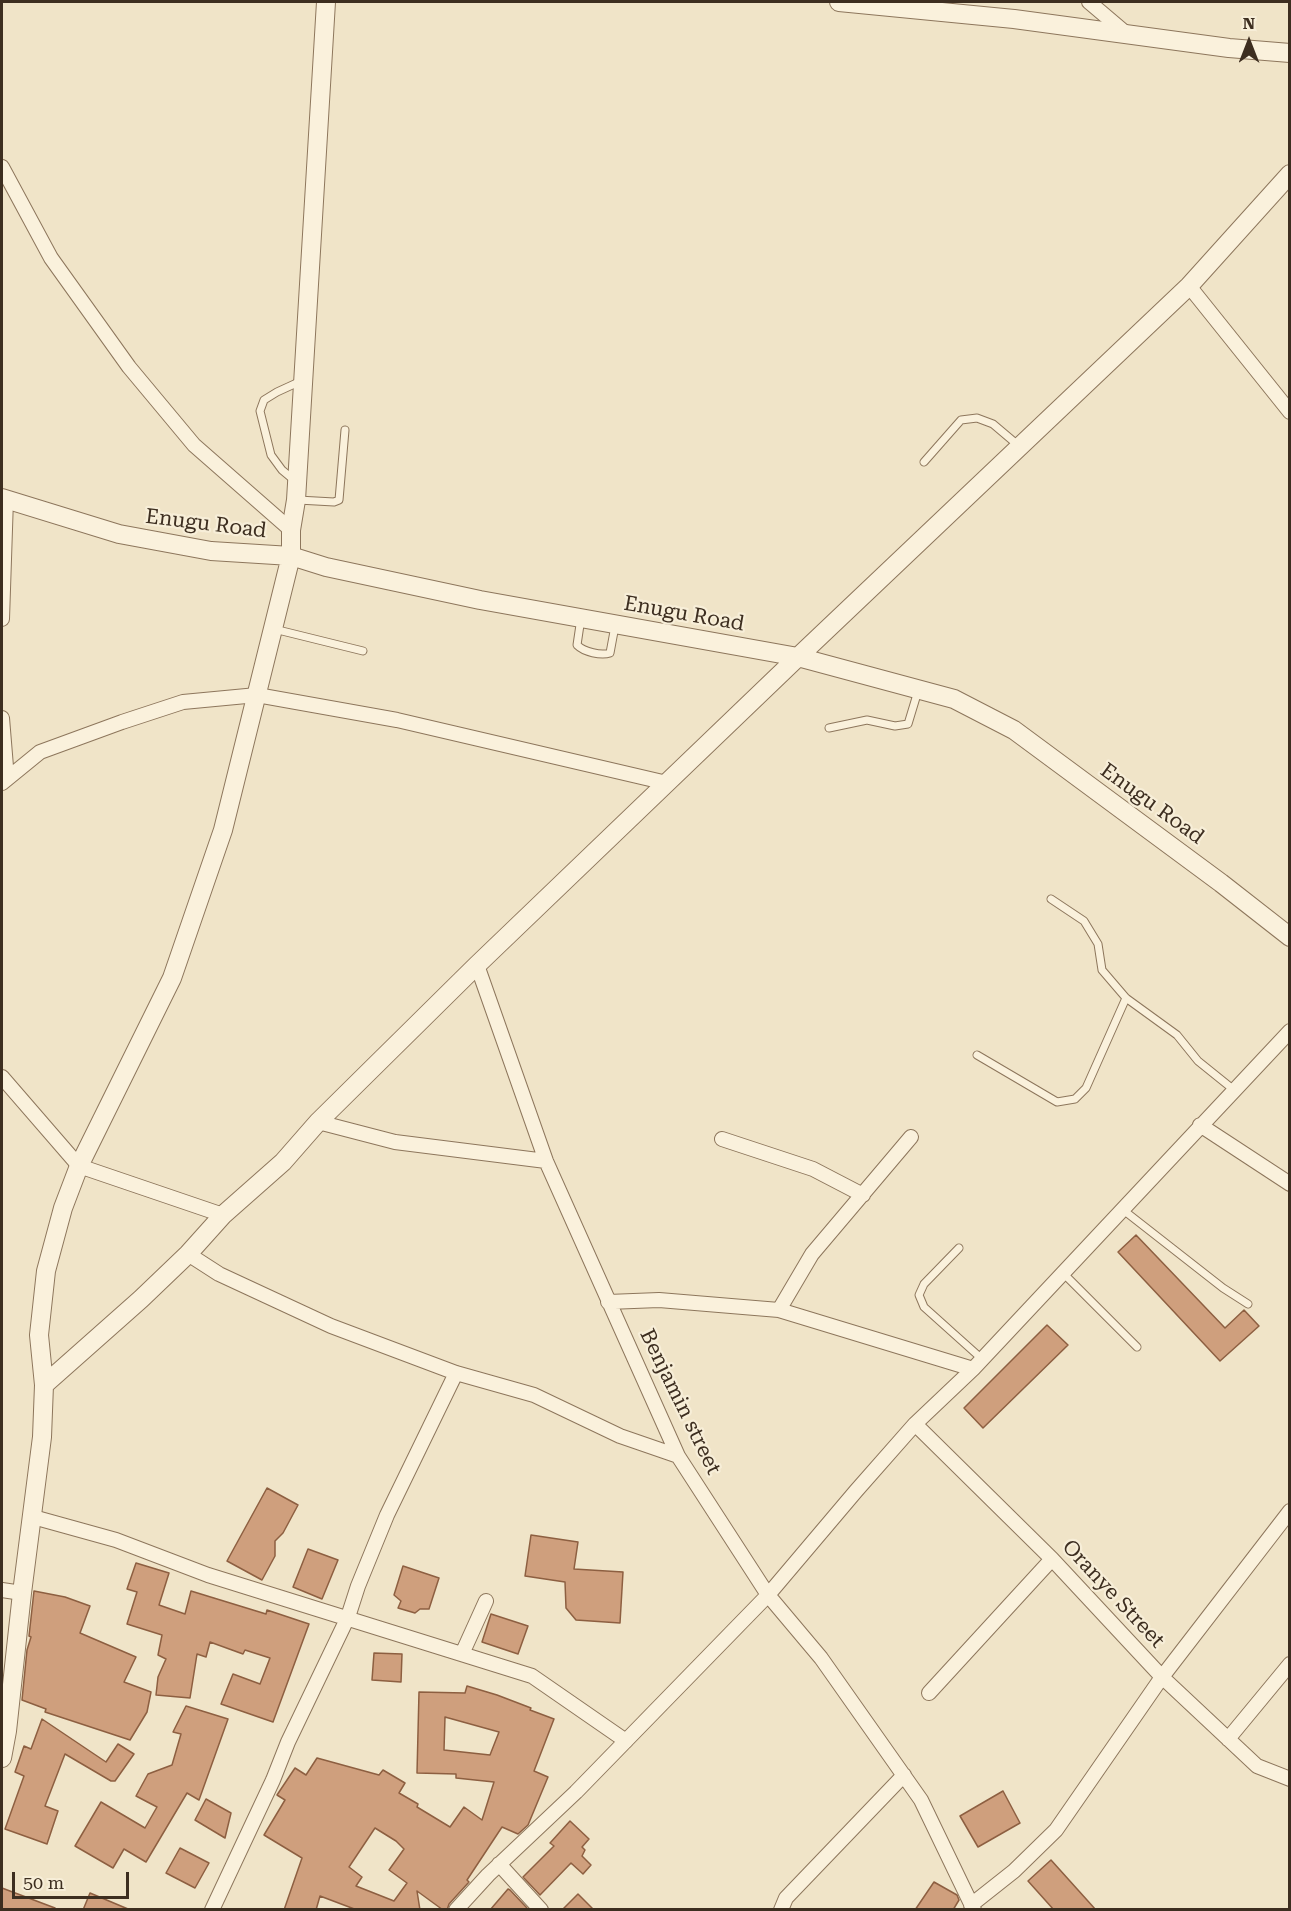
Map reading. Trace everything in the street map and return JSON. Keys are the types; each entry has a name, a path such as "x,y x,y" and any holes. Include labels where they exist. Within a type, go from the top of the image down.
{"street":[{"path":"2,1758 42,1437 44,1385 39,1335 45,1271 63,1208 79,1166 172,978 223,830 291,556 291,530 297,491 326,2"},
{"path":"839,2 1014,19 1290,53"},
{"path":"1089,2 1128,34"},
{"path":"2,167 51,258 129,367 194,445 291,530"},
{"path":"44,1385 188,1254 223,1215 283,1162 318,1122 477,965 1189,286 1290,174"},
{"path":"1189,286 1290,412"},
{"path":"2,619 4,499"},
{"name":"Enugu Road","path":"4,499 119,534 211,551 291,556 326,567 581,618 798,657 954,699 1014,730 1221,883 1290,937"},
{"path":"4,781 40,752 122,722 183,702 257,694 397,720 667,783"},
{"path":"2,718 4,781"},
{"name":"Benjamin street","path":"477,965 546,1161 678,1456 768,1595 821,1658 921,1800 972,1907"},
{"path":"456,1910 499,1864 576,1792 768,1595 915,1424 977,1364 1290,1031"},
{"path":"2,1077 79,1166 223,1215"},
{"path":"318,1122 395,1142 546,1161"},
{"path":"1200,1125 1290,1185"},
{"path":"779,1310 812,1254 911,1137"},
{"path":"722,1139 813,1169 863,1196"},
{"path":"188,1254 219,1274 331,1326 456,1374 534,1395 620,1436 678,1456"},
{"path":"608,1302 659,1300 779,1310 977,1364"},
{"path":"212,1910 348,1617 387,1515 456,1374"},
{"name":"Oranye Street","path":"915,1424 1052,1559 1162,1677 1257,1766 1290,1779"},
{"path":"972,1907 1014,1871 1056,1830 1162,1677 1290,1510"},
{"path":"33,1517 116,1540 208,1575 532,1676 626,1741"},
{"path":"929,1693 1052,1559"},
{"path":"2,1590 22,1593"},
{"path":"462,1654 486,1601"},
{"path":"1228,1739 1290,1664"},
{"path":"781,1910 786,1898 904,1775"},
{"path":"499,1864 541,1910"}],"lane":[{"path":"303,380 264,400 260,411 271,455 297,491 334,502 339,500 345,430"},
{"path":"924,462 961,420 977,418 993,424 1020,447"},
{"path":"581,618 577,645 580,648 603,654 610,653 615,624"},
{"path":"274,629 363,651"},
{"path":"829,728 867,720 895,726 908,724 918,688"},
{"path":"1051,898 1084,921 1098,944 1102,970 1126,998 1177,1035 1198,1061 1234,1090"},
{"path":"977,1055 1057,1102 1075,1099 1086,1088 1126,998"},
{"path":"1122,1209 1223,1288 1248,1304"},
{"path":"959,1248 924,1284 919,1295 924,1307 977,1364"},
{"path":"1063,1273 1137,1347"}],"building":[{"path":"1136,1235 1225,1328 1244,1310 1259,1326 1220,1361 1118,1252"},
{"path":"1047,1325 1068,1345 983,1428 964,1408"},
{"path":"267,1488 298,1505 283,1533 275,1541 275,1556 262,1580 227,1561"},
{"path":"531,1535 578,1542 574,1569 623,1572 620,1623 576,1620 566,1608 565,1582 525,1576"},
{"path":"308,1549 338,1560 322,1599 293,1587"},
{"path":"136,1563 169,1573 159,1605 185,1614 191,1591 266,1614 267,1610 309,1624 273,1722 221,1704 233,1674 260,1684 270,1658 245,1650 243,1654 210,1642 206,1657 197,1654 190,1698 156,1695 158,1677 166,1659 158,1655 162,1635 127,1624 137,1592 127,1589"},
{"path":"403,1566 439,1578 429,1609 420,1609 415,1613 398,1608 401,1601 394,1595"},
{"path":"34,1591 65,1597 90,1606 80,1633 136,1657 124,1682 151,1692 147,1712 130,1740 45,1712 46,1709 22,1700 27,1650 31,1637 29,1636"},
{"path":"491,1614 528,1626 518,1654 482,1642"},
{"path":"374,1653 402,1654 401,1682 372,1680"},
{"path":"467,1686 497,1695 554,1719 534,1771 548,1777 528,1825 518,1834 502,1827 467,1880 469,1882 449,1904 447,1910 443,1910 417,1891 420,1910 357,1910 320,1896 316,1910 284,1910 302,1858 264,1835 285,1800 277,1795 295,1768 306,1775 317,1758 379,1775 383,1770 405,1783 399,1793 450,1827 464,1807 482,1820 494,1782 456,1778 456,1774 417,1773 419,1692 465,1693","holes":["445,1717 499,1732 490,1755 444,1750","375,1828 404,1849 389,1870 407,1883 394,1901 356,1886 362,1877 349,1867"]},
{"path":"186,1706 228,1719 199,1800 187,1793 146,1862 124,1849 113,1868 75,1846 101,1802 145,1828 157,1807 136,1796 148,1774 172,1765 181,1734 173,1732"},
{"path":"42,1719 106,1762 118,1744 134,1754 115,1781 111,1781 65,1754 45,1806 58,1811 47,1844 5,1829 24,1776 15,1772 24,1746 31,1749"},
{"path":"1003,1791 1020,1823 978,1847 960,1816"},
{"path":"206,1799 231,1813 225,1838 195,1820"},
{"path":"570,1821 589,1839 582,1847 585,1850 582,1856 591,1865 583,1874 571,1863 540,1895 523,1877 554,1846 550,1843"},
{"path":"180,1848 209,1863 195,1888 166,1873"},
{"path":"1051,1860 1096,1910 1054,1910 1028,1881"},
{"path":"934,1882 957,1895 959,1900 953,1910 915,1910"},
{"path":"2,1888 55,1908 54,1910 2,1910"},
{"path":"508,1889 527,1908 525,1910 490,1910"},
{"path":"90,1893 128,1909 128,1910 83,1910"},
{"path":"578,1894 594,1910 562,1910"}]}
